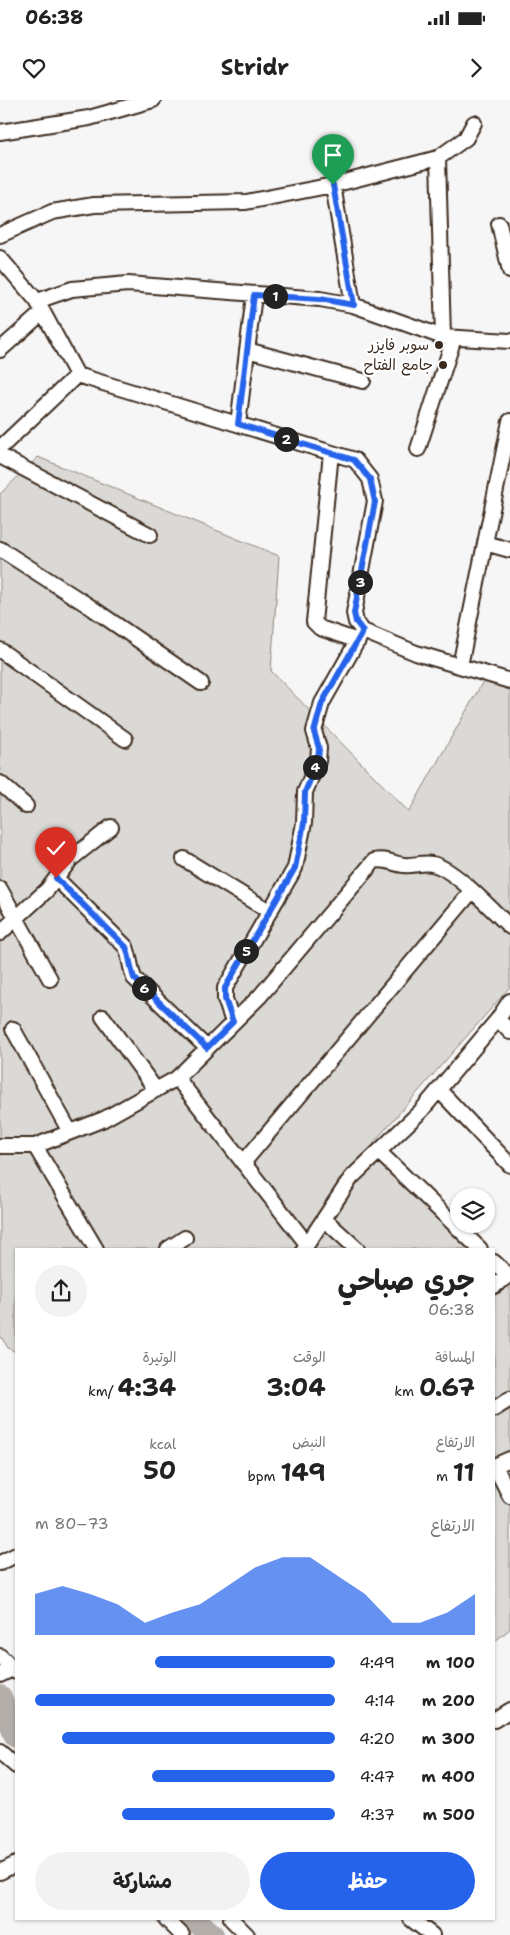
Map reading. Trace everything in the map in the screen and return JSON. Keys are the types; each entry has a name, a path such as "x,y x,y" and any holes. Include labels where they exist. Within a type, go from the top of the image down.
{"street":[{"path":"0,132 89,118 154,100"},
{"path":"0,235 52,212 94,206 246,202 333,185 438,158 466,138 474,123"},
{"path":"418,449 449,338 438,158"},
{"path":"333,185 354,305"},
{"path":"499,224 510,272"},
{"path":"0,258 40,307 77,375 354,460 370,479 375,502 354,613 360,636 322,703 314,732 319,748 318,761 305,792 304,823 295,868 225,988 225,999 233,1022"},
{"path":"0,350 40,307 72,289 128,284 320,299 354,305 449,338 510,340"},
{"path":"238,424 254,295"},
{"path":"248,350 363,381"},
{"path":"3,440 77,375"},
{"path":"460,666 510,421"},
{"path":"331,453 314,622 320,628 360,636 510,681"},
{"path":"0,456 150,535"},
{"path":"485,543 510,550"},
{"path":"0,550 89,606 201,683"},
{"path":"0,650 125,738"},
{"path":"0,783 26,806"},
{"path":"0,933 56,878 71,859 111,827"},
{"path":"184,859 269,911"},
{"path":"0,1146 35,1146 104,1119 177,1078 260,996 374,861 387,860 402,865 430,864 439,866 472,891 510,927"},
{"path":"56,878 126,947 129,965 134,978 207,1048"},
{"path":"0,890 50,979"},
{"path":"243,1163 472,891"},
{"path":"177,1078 305,1247 351,1178 421,1111 498,1019 510,1001"},
{"path":"103,1017 156,1090"},
{"path":"498,1019 510,1032"},
{"path":"13,1029 70,1132"},
{"path":"439,1090 510,1165"},
{"path":"35,1146 95,1248"},
{"path":"379,1152 479,1248"},
{"path":"324,1219 356,1248"},
{"path":"169,1248 184,1238"},
{"path":"495,1263 509,1276 495,1285"},
{"path":"495,1408 510,1400"},
{"path":"495,1466 510,1459"},
{"path":"495,1468 510,1496"},
{"path":"0,1563 15,1556"},
{"path":"0,1656 9,1672"},
{"path":"495,1719 510,1710"},
{"path":"0,1752 15,1765"},
{"path":"0,1872 15,1864"},
{"path":"167,1920 182,1935"},
{"path":"232,1920 247,1935"},
{"path":"412,1920 432,1935"}],"shaded area":[{"path":"38,457 279,556 271,671 409,812 490,669 510,688 510,987 374,1142 450,1216 450,1233 468,1233 483,1248 15,1248 15,1352 8,1348 0,1335 0,494"},
{"path":"495,1259 510,1274 510,1629 495,1641"}],"waterway":[{"path":"0,1697 15,1734"},
{"path":"195,1920 212,1935"}],"place":[{"name":"سوبر فايزر","path":"439,345"},
{"name":"جامع الفتاح","path":"443,365"}],"route":[{"path":"56,878 126,947 129,965 134,978 207,1048 233,1022 225,999 225,988 295,868 304,823 305,792 318,761 319,748 314,732 322,703 363,631 356,622 354,613 375,502 370,479 354,460 238,424 254,295 320,299 354,305 333,185"}]}
